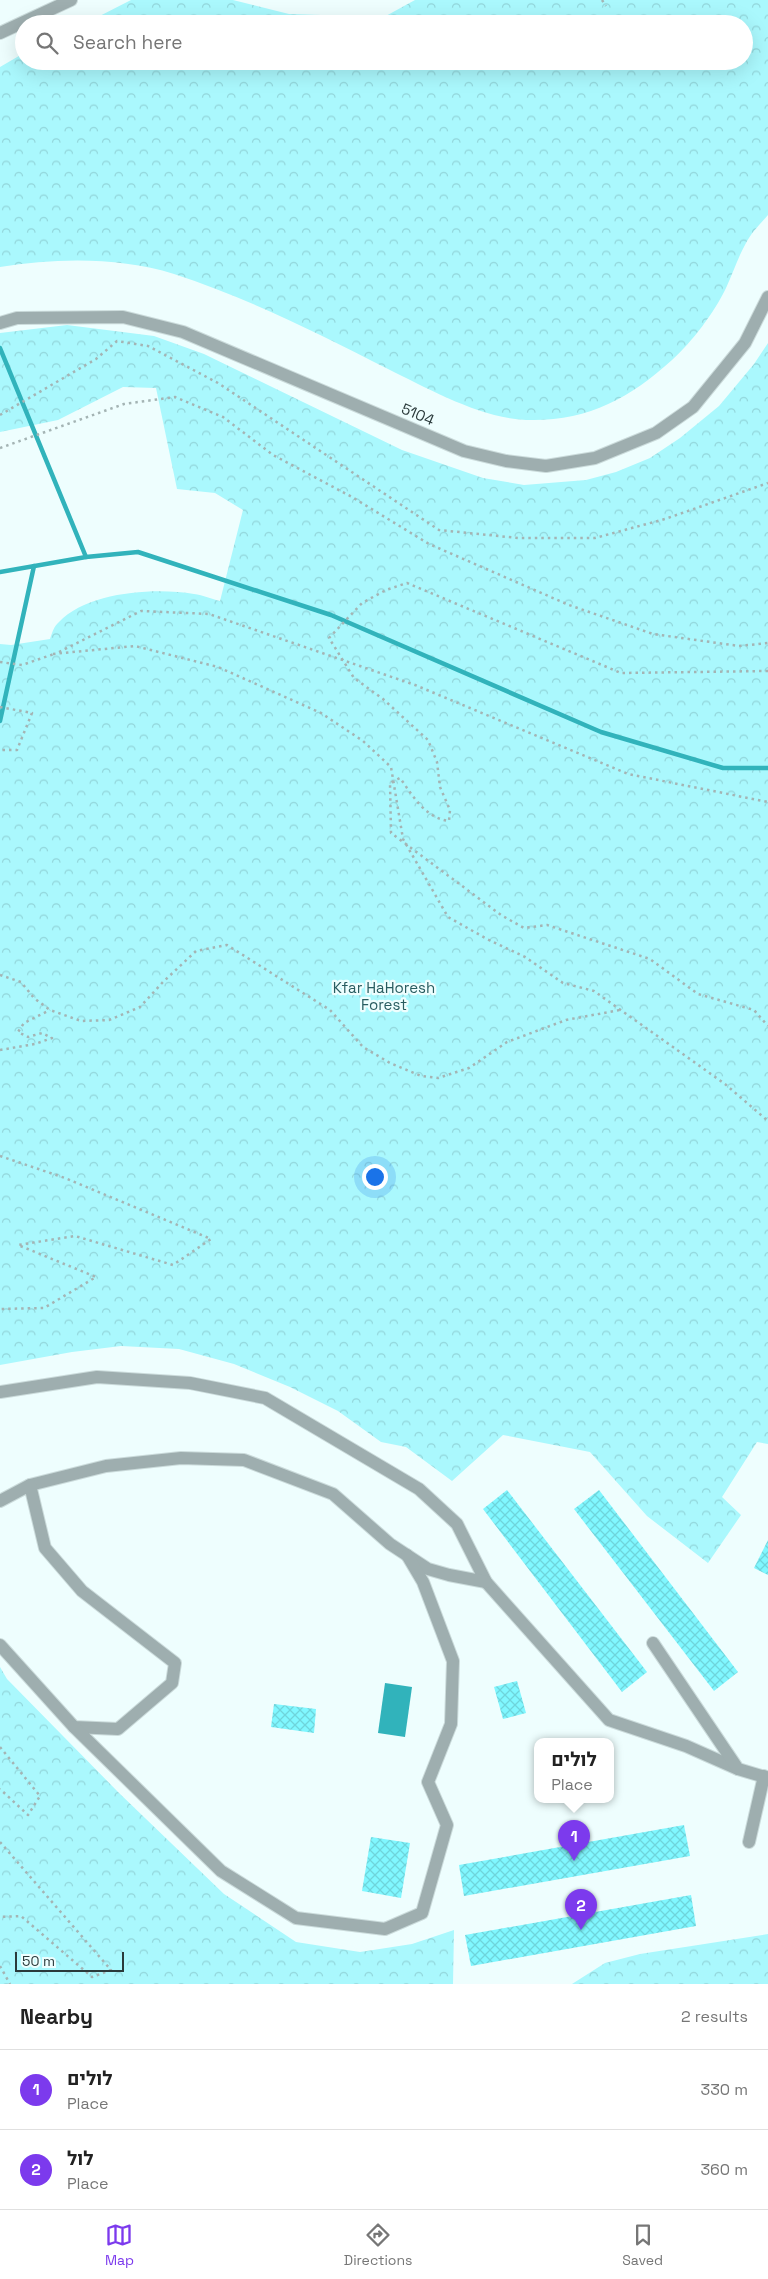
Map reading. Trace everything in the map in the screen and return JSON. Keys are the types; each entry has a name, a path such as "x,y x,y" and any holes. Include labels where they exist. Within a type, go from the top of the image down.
{"street":[{"path":"39,15 71,0"},
{"path":"0,33 15,26"},
{"name":"5104","path":"0,324 17,318 122,317 183,332 464,451 506,461 546,466 595,458 656,433 693,407 745,343 768,297"},
{"path":"0,1392 97,1377 190,1383 265,1398 419,1489 457,1524 486,1582 609,1720 686,1746 738,1770 766,1777 749,1842"},
{"path":"0,1501 30,1485 106,1466 181,1458 244,1460 333,1494 390,1544 428,1568 449,1575 486,1582"},
{"path":"30,1485 45,1548 82,1591 175,1663 172,1683 118,1729 74,1727"},
{"path":"0,1645 74,1727 221,1871 296,1918 386,1929 422,1913 447,1825 428,1782 451,1724 453,1662 423,1582 407,1555"},
{"path":"653,1643 738,1770"}],"path":[{"path":"602,0 606,6"},
{"path":"0,415 96,358 117,341 148,346 218,383 439,530 518,538 595,538 665,519 768,483"},
{"path":"0,448 124,404 175,397 223,417 273,454 352,497 429,544 569,605 653,634 739,646 768,643"},
{"path":"768,671 621,673 408,583 386,590 362,603 329,638 354,678 383,699 428,740 437,762 440,787 450,810 449,821 439,820 420,807 400,778 390,783 391,833 501,915 524,928 547,925 650,959 698,994 754,1010 768,1026"},
{"path":"0,662 22,665 53,654 141,610 209,614 415,684 628,774 768,802"},
{"path":"53,654 135,646 218,667 322,713 364,741 391,767 403,839 448,917 487,939 525,957 563,983 594,991 724,1084 768,1120"},
{"path":"0,707 32,713 17,750 0,750"},
{"path":"0,976 21,982 34,998 50,1010 81,1021 109,1020 140,1007 196,951 227,945 295,986 330,1010 363,1047 390,1063 421,1076 438,1078 469,1068 507,1042 566,1020 620,1010"},
{"path":"0,1050 35,1044 52,1038 42,1033 28,1036 18,1032 24,1024 50,1010"},
{"path":"0,1156 65,1178 211,1239 173,1265 75,1236 18,1245 96,1277 44,1308 0,1309"},
{"path":"0,1747 40,1796 28,1815 0,1789"},
{"path":"0,1842 111,1970 92,1977 21,1916 0,1917"},
{"path":"0,1966 10,1984"}],"green space":[{"path":"131,0 233,0 289,14 321,15 102,15"},
{"path":"415,0 768,0 768,215 748,239 721,298 702,327 687,345 656,374 623,397 587,412 548,420 509,418 491,414 455,401 283,317 229,294 174,274 132,264 88,261 44,262 0,267 0,67 15,58 15,70 753,70 753,15 388,15"},
{"name":"Kfar HaHoresh Forest","path":"67,325 154,336 204,354 402,450 483,478 524,485 586,480 616,472 650,458 680,438 719,406 754,364 768,343 768,1444 757,1442 722,1497 741,1515 708,1563 647,1516 590,1452 503,1435 452,1481 406,1447 381,1442 338,1411 290,1387 234,1364 179,1349 121,1346 72,1352 0,1365 0,644 11,645 50,639 53,630 59,622 71,612 86,604 122,594 160,591 178,592 220,601 243,510 215,493 177,489 156,388 123,387 58,420 0,432 0,333"},
{"path":"0,1667 7,1679 119,1793 224,1894 296,1942 360,1952 412,1944 454,1930 453,1984 0,1984"},
{"path":"768,1934 768,1984 572,1984 605,1963 640,1954"}],"shaded area":[{"path":"385,1683 412,1687 405,1737 378,1733"}],"building":[{"path":"507,1490 647,1672 622,1692 483,1509"},
{"path":"599,1490 738,1672 714,1691 574,1509"},
{"path":"768,1540 768,1575 754,1568"},
{"path":"517,1681 526,1713 503,1719 494,1687"},
{"path":"274,1704 316,1709 314,1733 271,1727"},
{"path":"684,1825 690,1856 464,1896 459,1865"},
{"path":"371,1837 410,1843 401,1898 362,1891"},
{"path":"691,1895 696,1926 471,1966 465,1935"}],"waterway":[{"path":"0,348 86,557"},
{"path":"0,572 86,557 138,552 331,615 601,732 723,768 768,768"},
{"path":"0,721 34,566"}],"place":[{"name":"לולים","path":"574,1861"},
{"name":"לול","path":"581,1930"}]}
